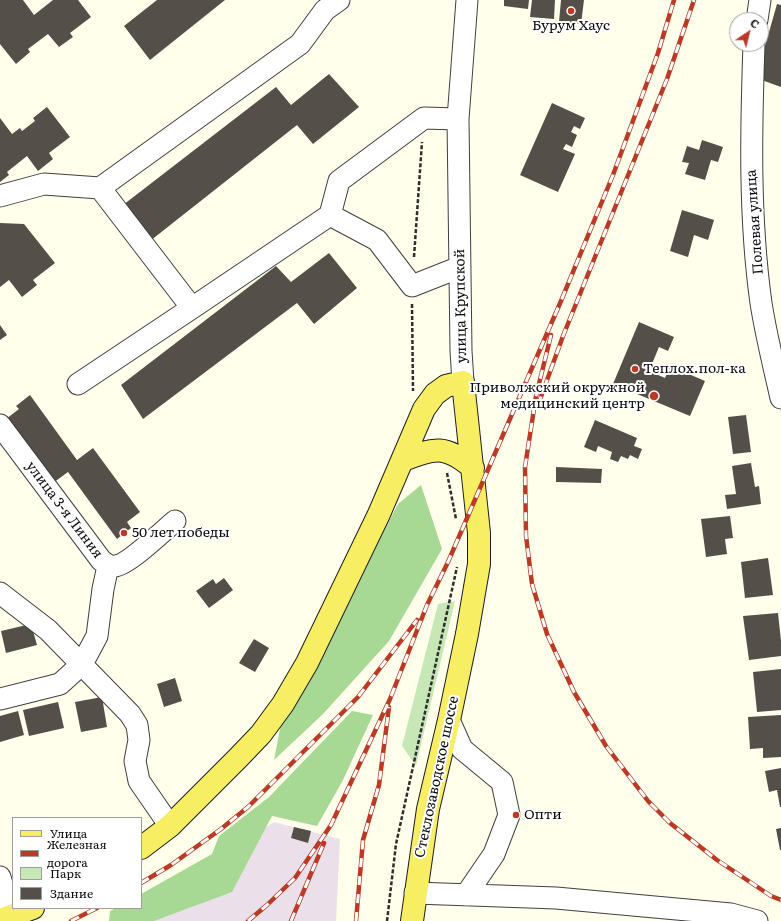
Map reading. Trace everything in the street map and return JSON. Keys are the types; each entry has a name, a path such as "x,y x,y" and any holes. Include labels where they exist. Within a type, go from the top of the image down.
{"main road":[{"path":"142,847 170,826 243,753 261,734 283,704 311,656 379,514 424,409 436,394 446,386 463,382"},
{"name":"улица Крупской","path":"463,382 480,533 479,564 467,634"},
{"path":"403,460 425,451 442,450 460,457 473,468"},
{"name":"Стеклозаводское шоссе","path":"412,921 428,809 467,634"},
{"path":"5,918 30,909"}],"street":[{"path":"0,196 44,184 100,188 300,44 325,10 339,0"},
{"name":"улица Крупской","path":"463,382 461,351 458,119 467,0"},
{"path":"758,12 760,0"},
{"name":"Полевая улица","path":"754,52 751,156 755,241 761,303 781,398"},
{"path":"78,384 330,215 339,181 424,118 458,119"},
{"path":"100,188 192,308"},
{"path":"330,215 377,240 412,286 460,268"},
{"path":"761,303 781,313"},
{"name":"улица 3-я Линия","path":"0,425 101,560 108,566 116,566 127,561 175,521"},
{"path":"0,699 60,684 82,664 97,636 103,589 108,566"},
{"path":"0,593 48,630 130,714 137,725 139,740 135,761 139,781 170,826"},
{"path":"449,720 462,749 502,782 510,815 494,854 466,895"},
{"path":"0,877 5,918"},
{"path":"415,893 556,898 731,914 757,921"}],"path":[{"path":"424,118 412,286 413,398 424,409"},
{"path":"442,450 456,519"},
{"path":"387,921 396,844 457,564"}],"shaded area":[{"path":"274,822 340,839 336,921 115,921 139,909 142,909 142,907"}],"green space":[{"path":"421,485 442,549 389,641 323,714 274,760 282,719 330,635 398,504"},
{"path":"455,601 416,766 402,746 438,604"},
{"path":"352,711 373,715 342,782 317,826 272,816 232,892 154,921 109,921 110,911 114,909 142,909 142,893 212,854 219,836 269,797"}],"building":[{"path":"0,0 23,0 34,15 53,0 78,0 91,17 70,33 73,37 59,47 48,34 28,49 30,52 16,64 0,44"},
{"path":"157,0 225,0 150,60 124,26"},
{"path":"504,0 529,0 528,9 504,6"},
{"path":"532,0 555,0 554,19 530,17"},
{"name":"Бурум Хаус","path":"561,0 584,0 581,24 559,22"},
{"path":"777,4 781,5 781,87 756,78 763,52 769,52 769,32"},
{"path":"329,74 359,107 313,144 297,125 150,241 123,205 276,87 291,105"},
{"path":"552,103 585,118 580,129 574,126 571,132 577,135 572,147 566,144 563,149 575,154 558,192 520,175"},
{"path":"47,107 70,137 49,153 53,159 38,171 27,156 7,172 9,175 0,182 0,118 12,134 20,128 22,131 35,121 33,118"},
{"path":"702,140 723,147 718,162 711,160 705,180 685,174 689,163 682,162 687,146 699,150"},
{"path":"682,210 714,220 708,240 694,235 688,257 670,251"},
{"path":"0,223 24,224 55,263 33,280 37,285 22,297 9,280 0,287"},
{"path":"329,253 357,288 314,324 297,303 143,419 121,385 276,266 291,282"},
{"name":"Теплох.пол-ка","path":"639,322 674,337 668,351 659,347 649,371 665,378 670,366 705,381 690,416 613,384"},
{"path":"0,325 7,335 0,340"},
{"path":"30,395 77,460 93,448 140,512 127,522 131,528 117,539 68,472 53,483 6,419 19,409 16,406"},
{"path":"746,415 751,452 733,454 728,417"},
{"path":"595,420 637,438 634,446 642,449 638,459 630,455 628,459 621,456 618,462 610,459 612,452 598,446 596,452 584,447"},
{"path":"751,463 755,487 759,486 761,504 727,509 725,495 736,494 732,466"},
{"path":"556,467 602,469 601,483 556,482"},
{"path":"730,516 733,538 725,539 727,554 706,557 701,519"},
{"path":"768,558 773,595 745,598 741,562"},
{"path":"224,578 233,590 209,608 196,591 213,579 216,584"},
{"path":"778,613 781,656 749,660 743,616"},
{"path":"31,624 37,645 6,653 1,631"},
{"path":"254,639 269,648 255,672 239,663"},
{"path":"781,669 781,710 757,712 753,672"},
{"path":"175,678 182,701 164,707 157,684"},
{"path":"102,697 107,727 81,732 75,702"},
{"path":"58,702 64,728 29,736 23,710"},
{"path":"18,711 24,735 0,742 0,716"},
{"path":"781,715 781,757 763,758 763,748 750,749 748,717"},
{"path":"781,768 780,807 777,790 769,792 765,771"},
{"path":"294,827 311,831 308,843 291,838"},
{"path":"781,828 781,850 780,850 776,829"}],"railway":[{"path":"248,921 295,878 331,825 390,699 427,605 448,562 561,301 613,175 658,53 674,0"},
{"path":"538,405 563,336 667,79 694,0"},
{"path":"551,335 536,396 525,467 526,536 532,584 547,634 574,692 606,746 648,801 670,823 717,860 771,896 781,900"},
{"path":"142,882 171,865 221,829 248,807 358,697 417,620"},
{"path":"356,921 363,840 379,785 389,707"},
{"path":"291,921 324,843"},
{"path":"71,921 95,909"}],"place":[{"name":"Бурум Хаус","path":"571,11"},
{"name":"Теплох.пол-ка","path":"635,369"},
{"name":"Приволжский окружной медицинский центр","path":"654,396"},
{"name":"50 лет победы","path":"124,533"},
{"name":"Опти","path":"516,815"}]}
